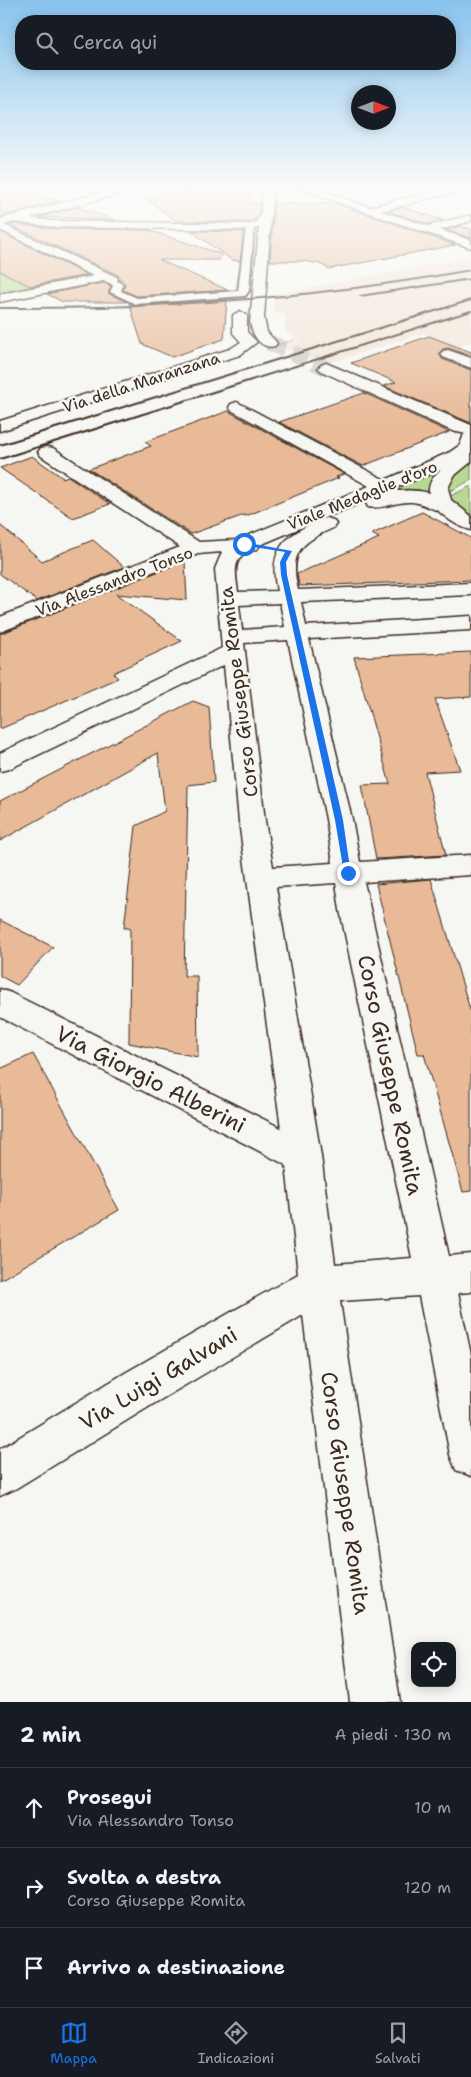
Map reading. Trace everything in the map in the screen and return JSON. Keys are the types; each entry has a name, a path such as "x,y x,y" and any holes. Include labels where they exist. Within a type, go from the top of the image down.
{"street":[{"path":"84,266 109,279"},
{"path":"261,266 257,327 268,346"},
{"path":"0,298 109,279"},
{"name":"Via della Maranzana","path":"5,420 235,352 250,342 240,333 240,315"},
{"path":"471,346 448,354 471,362"},
{"path":"326,368 468,437 462,462 447,473 440,485 440,497 445,507"},
{"path":"237,407 388,491"},
{"name":"Viale Medaglie d'oro","path":"289,551 302,534 458,456 469,447 468,437"},
{"path":"47,452 195,548"},
{"name":"Viale Medaglie d'oro","path":"244,544 388,491 422,498 445,507 471,524"},
{"name":"Via Alessandro Tonso","path":"0,625 195,548 244,544 289,551"},
{"name":"Corso Giuseppe Romita","path":"244,544 232,553 226,563 224,576 234,644 260,878 303,1156 318,1284 375,1702"},
{"name":"Corso Giuseppe Romita","path":"289,551 283,562 289,597 337,810 348,873 453,1275 471,1455"},
{"path":"228,599 471,589"},
{"path":"0,763 234,644 297,633 471,623"},
{"path":"260,878 471,865"},
{"name":"Via Giorgio Alberini","path":"0,1002 303,1156"},
{"path":"318,1284 453,1275"},
{"name":"Via Luigi Galvani","path":"0,1474 140,1388 318,1284"}],"lane":[{"path":"109,279 118,285 116,292 133,300 241,294 244,291 246,266"}],"path":[{"path":"268,346 295,340"}],"shaded area":[{"path":"421,266 471,266 471,342 459,346 423,333 323,365 282,347 300,341 288,333 285,328 285,314 273,313 275,294"}],"green space":[{"path":"0,266 66,266 89,276 0,293"},
{"path":"471,453 471,480 441,496 441,485"},
{"path":"440,468 431,479 429,486 430,494 404,493 396,487"},
{"path":"471,486 471,518 446,498"}],"building":[{"path":"0,266 70,266 87,275 30,286 0,271"},
{"path":"99,266 174,266 228,290 137,296 123,290 125,284 118,275"},
{"path":"324,266 343,266 329,269"},
{"path":"104,283 111,286 109,294 127,302 63,302 47,294"},
{"path":"227,299 224,339 172,357 142,344 129,303 136,306"},
{"path":"429,336 471,352 471,356 448,348 443,349 439,353 442,359 471,370 471,423 384,386 396,382 351,363"},
{"path":"364,393 449,432 363,466 279,422"},
{"path":"228,411 344,474 336,477 339,478 246,516 244,515 191,534 89,469 151,446 145,442"},
{"path":"32,456 63,478 68,476 110,504 73,518 0,468"},
{"path":"422,512 471,538 471,580 299,586 297,574 379,538 372,534"},
{"path":"0,525 42,561 93,540 124,567 37,601 0,574"},
{"path":"185,561 187,600 116,594 182,641 113,673 118,678 0,729 0,634"},
{"path":"471,652 471,697 435,699 460,770 425,772 446,855 376,859 362,785 390,784 354,657"},
{"path":"193,701 209,707 214,782 188,785 184,976 197,976 198,1057 129,1043 130,928 124,928 136,826 165,811 158,753 0,841 0,801"},
{"path":"431,879 471,1013 471,1191 463,1192 424,1054 418,1054 376,884"},
{"path":"0,920 53,947 17,985 0,976"},
{"path":"33,1054 119,1210 0,1280 0,1069"}],"tunnel":[{"path":"270,343 326,368"}],"railway":[{"path":"0,308 119,307 237,300 354,288 471,270"},
{"path":"360,296 471,279"},
{"path":"0,445 471,300"},
{"path":"0,459 471,311"}],"route":[{"path":"244,544 289,551 283,562 284,575 339,820 348,873"}]}
